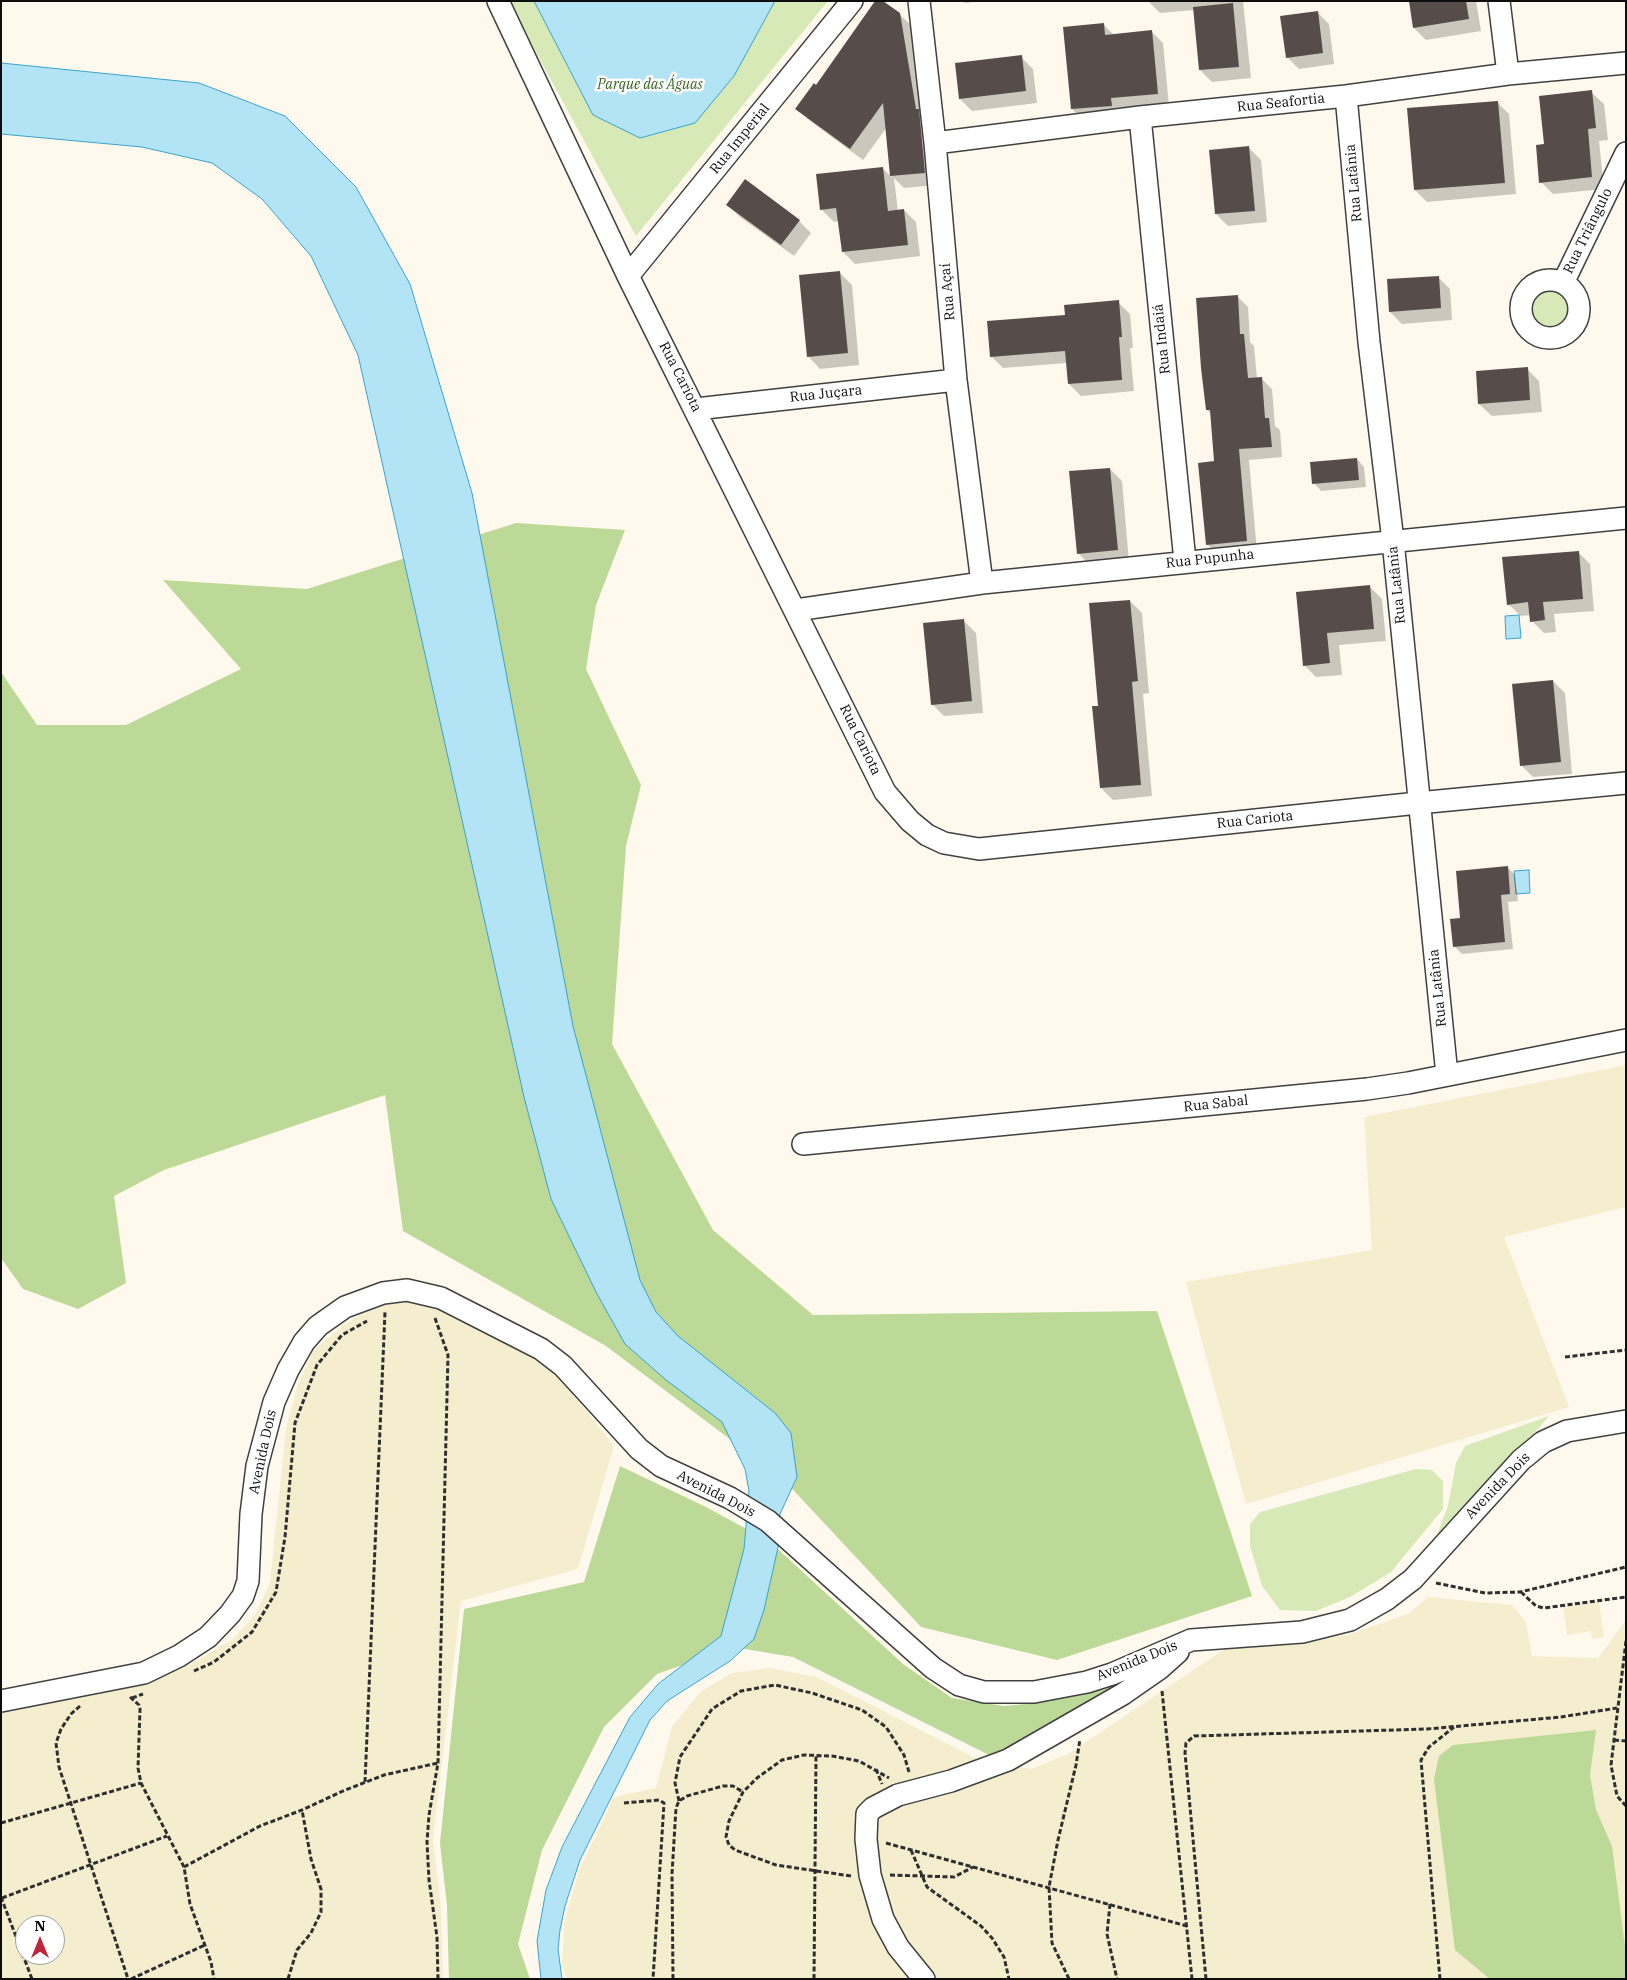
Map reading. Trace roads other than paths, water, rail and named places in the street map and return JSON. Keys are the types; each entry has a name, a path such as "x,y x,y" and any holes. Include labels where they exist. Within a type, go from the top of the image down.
{"street":[{"name":"Rua Cariota","path":"498,1 628,276 696,409 885,792 910,821 927,835 944,843 979,849 1626,783"},
{"name":"Rua Imperial","path":"628,276 852,1"},
{"name":"Rua Açaí","path":"919,1 935,143 956,380 982,583"},
{"path":"1499,1 1508,74"},
{"name":"Rua Seafortia","path":"935,143 1140,117 1346,96 1508,74 1626,62"},
{"name":"Rua Latânia","path":"1346,96 1369,342 1392,541 1447,1075"},
{"name":"Rua Indaiá","path":"1140,117 1184,561"},
{"name":"Rua Triângulo","path":"1563,282 1626,153"},
{"name":"Rua Juçara","path":"696,409 956,380"},
{"name":"Rua Pupunha","path":"796,610 982,583 1184,561 1626,518"},
{"name":"Rua Sabal","path":"803,1144 1367,1089 1626,1040"},
{"name":"Avenida Dois","path":"1,1701 144,1672 179,1656 208,1636 230,1614 243,1596 248,1581 251,1514 257,1466 274,1402 288,1370 304,1342 318,1326 338,1312 382,1292 400,1290 441,1298 541,1349 563,1366 639,1449 661,1466 730,1498 768,1520 913,1652 959,1685 984,1692 1008,1693 1062,1687 1112,1674 1190,1640 1302,1632 1350,1620 1387,1599 1413,1579 1521,1460 1543,1442 1567,1431 1626,1422"},
{"path":"924,1979 898,1947 889,1931 870,1875 866,1839 867,1814 885,1800 992,1768 1077,1721 1159,1669 1190,1640"}],"water":[{"path":"534,1 775,1 734,76 695,123 640,138 593,115"},
{"path":"1,63 199,83 285,116 356,187 410,284 472,493 573,1026 640,1280 656,1312 678,1336 775,1413 791,1433 797,1477 780,1514 779,1543 764,1610 754,1639 730,1661 667,1701 650,1720 580,1860 565,1906 560,1930 558,1949 562,1979 541,1979 537,1941 546,1890 562,1847 630,1717 658,1684 721,1636 744,1549 749,1491 745,1469 722,1422 666,1380 625,1344 596,1292 551,1199 524,1097 358,355 311,256 262,199 212,163 142,147 1,134"},
{"path":"1519,615 1521,638 1506,639 1505,616"},
{"path":"1529,870 1530,893 1516,894 1514,871"}],"park label":[{"name":"Parque das Águas","path":"650,85"}]}
